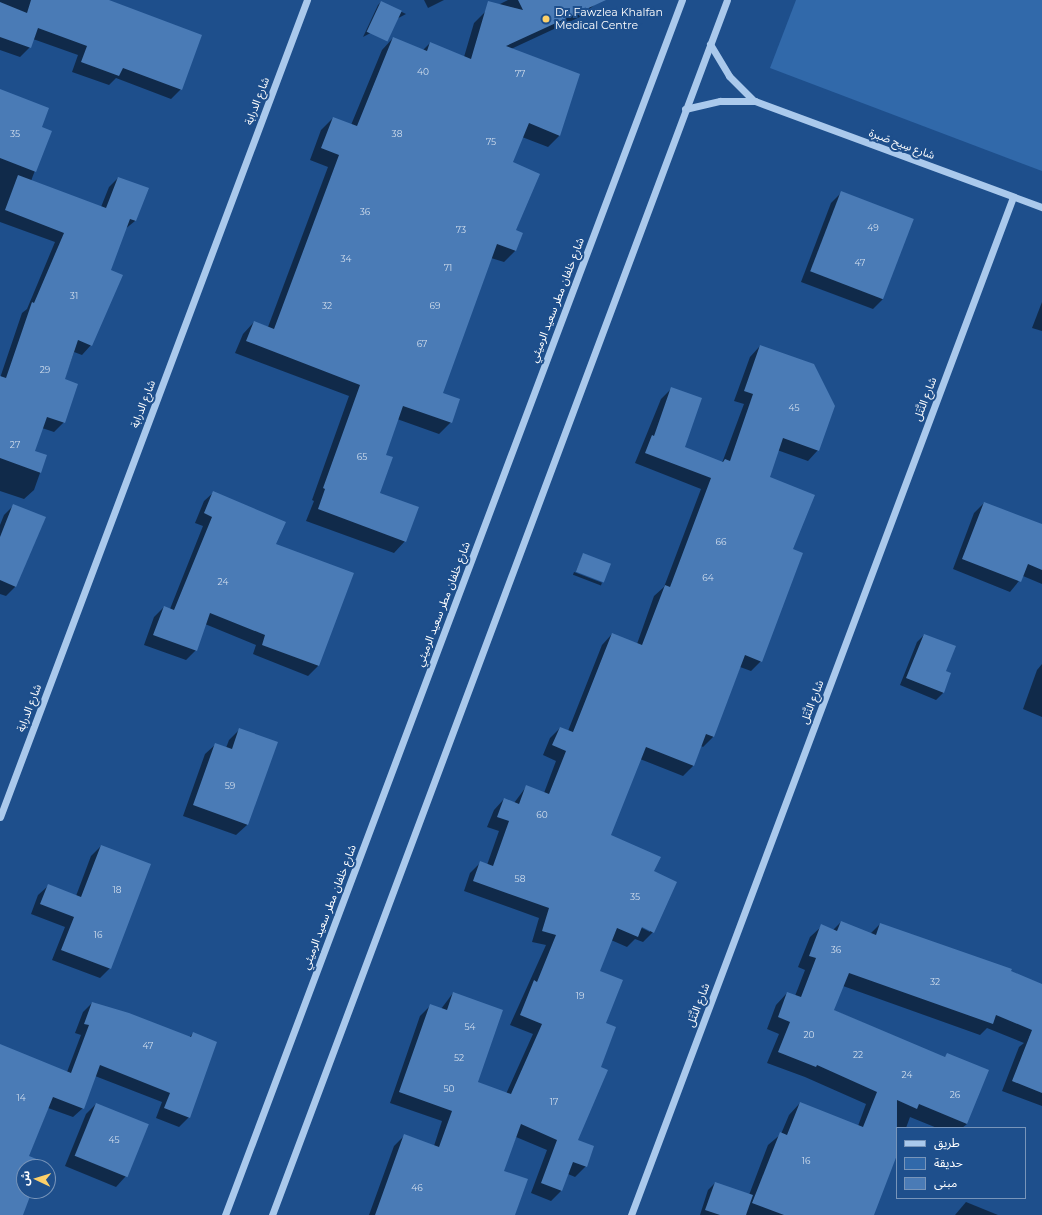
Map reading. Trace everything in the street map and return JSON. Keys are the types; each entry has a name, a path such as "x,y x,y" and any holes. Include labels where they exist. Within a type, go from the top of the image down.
{"street":[{"name":"شارع الدرابة","path":"0,816 307,0"},
{"name":"شارع خلفان مطر سعيد الرميثي","path":"225,1215 682,0"},
{"path":"272,1215 727,0"},
{"name":"شارع سِيح صَبرة","path":"710,44 729,76 755,101"},
{"name":"شارع سِيح صَبرة","path":"685,109 720,101 755,101 1042,207"},
{"name":"شارع النَّتَل","path":"631,1215 1013,197"}],"green space":[{"path":"796,0 1042,0 1042,171 770,68"}],"building":[{"path":"31,0 109,0 202,35 182,90 123,68 119,76 81,62 87,46 38,28 31,48 0,37 0,2 27,13"},
{"path":"518,0 606,0 506,46 580,74 560,136 529,123 513,162 540,174 516,230 523,233 516,251 497,244 443,393 460,399 452,423 403,406 386,455 393,457 380,493 419,507 406,542 318,509 325,489 323,488 360,385 246,341 254,321 274,329 339,155 321,148 333,117 357,126 393,37 427,51 430,42 471,59 488,1 523,10"},
{"path":"381,1 402,11 387,42 367,32"},
{"path":"0,89 49,108 42,127 52,131 36,172 0,158"},
{"path":"18,175 106,208 118,177 149,188 136,221 130,219 111,270 123,275 92,346 78,340 65,379 78,384 65,423 47,417 35,451 47,455 41,473 0,458 0,376 6,378 32,302 34,303 64,233 5,210"},
{"path":"841,191 914,219 883,299 810,271"},
{"path":"760,345 814,364 835,406 819,451 783,438 770,477 815,495 793,549 803,553 762,662 745,655 714,737 706,734 694,766 646,747 611,835 661,857 654,871 677,882 654,933 642,927 638,937 617,928 600,971 623,980 606,1023 616,1027 601,1067 608,1070 578,1140 594,1146 587,1167 573,1162 562,1191 541,1183 557,1140 521,1124 504,1171 528,1179 515,1215 375,1215 404,1134 439,1147 452,1111 399,1092 430,1004 447,1010 453,992 503,1010 478,1082 511,1094 542,1024 520,1015 534,980 537,982 556,935 542,931 549,908 473,881 480,861 493,866 509,821 497,817 504,798 519,804 526,785 549,794 566,751 552,745 560,727 573,732 612,633 642,645 665,585 670,587 711,478 645,453 652,435 654,436 671,387 702,398 685,447 723,462 725,459 730,461 753,394 744,391"},
{"path":"213,491 286,522 276,544 354,573 319,666 262,645 265,635 210,613 197,651 153,635 164,606 174,610 212,517 204,513"},
{"path":"984,502 1042,524 1042,570 1028,564 1021,582 962,559"},
{"path":"13,504 46,517 16,587 0,580 0,537"},
{"path":"583,553 611,564 604,582 576,572"},
{"path":"924,634 956,646 946,671 951,673 944,693 906,678"},
{"path":"239,728 278,742 248,825 193,805 215,743 232,749"},
{"path":"101,845 151,864 111,969 61,950 74,917 40,904 48,884 81,897"},
{"path":"841,921 876,935 880,923 1012,969 1011,971 1042,984 1042,1093 1012,1081 1032,1030 996,1015 993,1024 849,973 834,1010 945,1057 947,1053 989,1070 967,1124 919,1104 917,1109 897,1100 896,1158 874,1215 784,1215 752,1203 780,1132 787,1135 800,1102 863,1127 877,1092 817,1065 816,1067 778,1052 790,1022 778,1017 787,992 801,997 816,958 809,956 821,924 837,931"},
{"path":"92,1002 129,1013 191,1037 193,1032 217,1042 190,1118 164,1108 170,1093 100,1065 84,1109 53,1097 29,1156 36,1159 16,1159 16,1199 29,1199 23,1215 0,1215 0,1044 71,1073 89,1025 84,1024"},
{"path":"96,1103 149,1124 127,1177 75,1156"},
{"path":"715,1182 753,1195 746,1215 720,1215 705,1210"}],"place":[{"name":"Dr. Fawzlea Khalfan Medical Centre","path":"546,19"}]}
